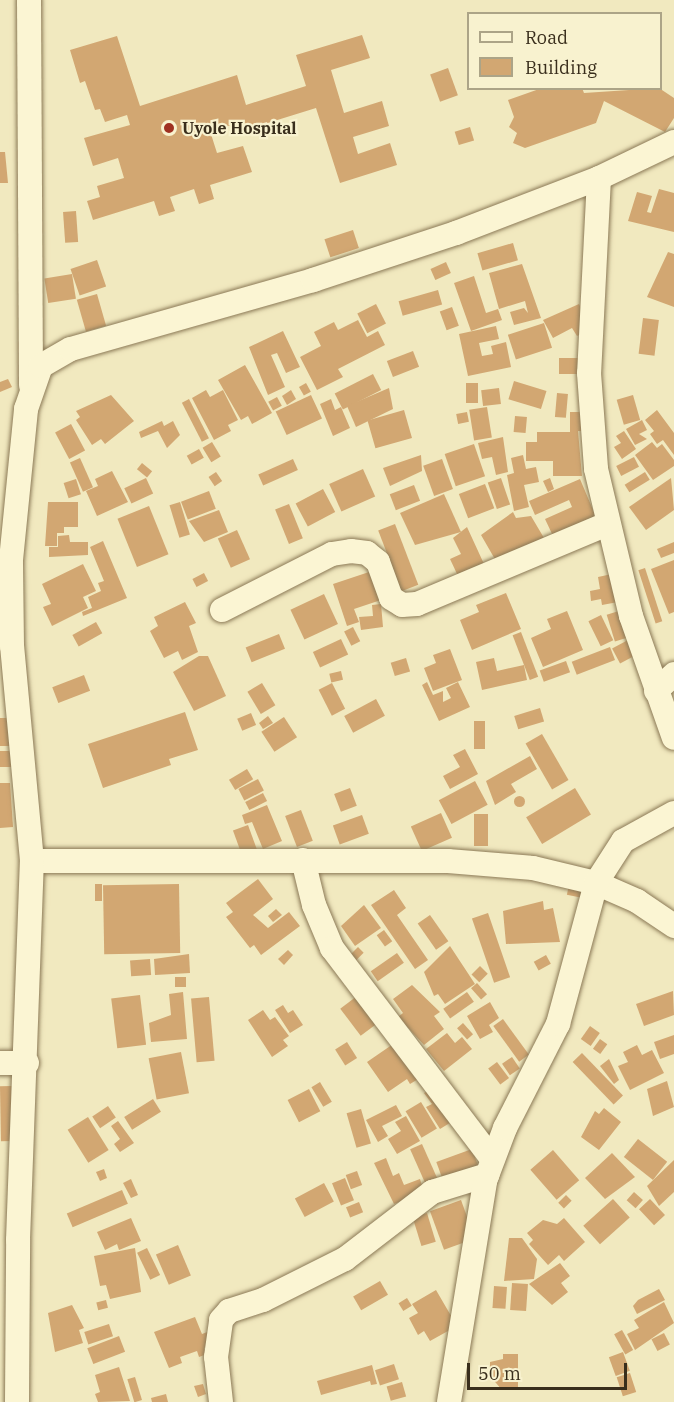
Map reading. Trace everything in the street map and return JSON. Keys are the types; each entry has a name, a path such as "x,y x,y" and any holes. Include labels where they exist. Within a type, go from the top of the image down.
{"street":[{"path":"17,1402 18,1228 27,1063 32,861 10,612 9,489 31,387 29,0"},
{"path":"31,387 41,366 71,350 379,259 599,178 674,142"},
{"path":"599,178 589,373 592,444 607,524 656,691 674,738"},
{"path":"222,610 332,554 351,551 368,553 378,562 391,598 402,605 417,604 607,524"},
{"path":"656,691 674,674"},
{"path":"449,1402 490,1167 558,1024 596,882 623,841 674,813"},
{"path":"303,860 314,905 332,948 490,1167"},
{"path":"32,861 448,861 567,873 596,882 637,901 674,926"},
{"path":"0,1063 27,1063"},
{"path":"221,1402 216,1357 221,1320 229,1311 263,1300 336,1264 432,1192 490,1167"}],"building":[{"name":"Uyole Hospital","path":"362,35 370,58 331,70 344,113 382,101 389,126 353,137 358,154 390,143 397,165 340,183 316,108 242,131 239,123 210,131 217,153 243,146 252,172 210,185 214,199 199,204 194,189 170,197 175,211 159,216 154,201 93,220 87,201 100,197 97,186 124,178 118,158 93,166 84,138 130,125 127,115 105,122 100,109 95,110 85,81 80,83 70,50 117,36 140,106 237,75 246,105 306,86 296,55"},
{"path":"448,68 458,95 440,102 430,74"},
{"path":"536,90 583,90 584,93 662,90 674,98 674,118 665,132 604,101 596,123 525,148 513,143 517,133 509,127 514,117 508,100"},
{"path":"470,127 474,140 459,145 455,132"},
{"path":"0,152 5,152 8,183 0,183"},
{"path":"659,189 674,193 674,232 628,221 637,192 652,196 647,212 651,213"},
{"path":"76,211 78,242 65,243 63,212"},
{"path":"353,230 359,248 330,257 324,239"},
{"path":"513,243 518,260 482,271 477,253"},
{"path":"668,252 674,254 674,307 647,297"},
{"path":"97,260 106,286 80,296 71,269"},
{"path":"446,262 451,273 435,280 430,269"},
{"path":"522,264 541,318 514,325 510,312 524,308 528,313 525,301 499,309 489,273"},
{"path":"72,274 76,299 48,303 44,278"},
{"path":"474,276 486,313 498,309 502,320 471,331 454,283"},
{"path":"438,290 442,304 403,316 399,301"},
{"path":"97,294 106,326 86,332 77,300"},
{"path":"376,304 386,324 367,333 357,314"},
{"path":"579,304 591,329 577,336 572,328 553,338 543,320"},
{"path":"452,307 459,326 447,330 440,311"},
{"path":"643,318 659,320 654,356 639,354"},
{"path":"358,320 367,337 378,331 385,345 338,369 343,377 317,390 300,357 321,346 314,332 334,322 338,330"},
{"path":"544,323 552,348 516,359 508,335"},
{"path":"496,326 499,339 479,343 482,356 493,354 491,346 506,342 511,367 468,376 459,334"},
{"path":"283,331 300,367 286,373 277,353 271,355 285,387 268,395 249,347"},
{"path":"413,351 419,367 393,377 387,361"},
{"path":"559,358 582,358 582,374 559,374"},
{"path":"245,365 272,413 252,424 248,416 241,420 218,380"},
{"path":"373,374 381,390 343,410 335,394"},
{"path":"8,379 12,387 0,392 0,382"},
{"path":"514,381 547,391 541,409 508,399"},
{"path":"306,383 311,392 304,396 299,387"},
{"path":"466,383 478,383 478,403 466,403"},
{"path":"389,388 393,409 356,427 347,406"},
{"path":"499,388 501,404 483,406 481,390"},
{"path":"206,390 210,397 223,390 238,420 228,425 231,431 214,440 192,398"},
{"path":"291,390 296,399 287,405 282,396"},
{"path":"557,393 568,394 566,418 555,417"},
{"path":"111,395 134,421 105,444 101,439 92,445 76,420 80,417 76,411"},
{"path":"311,395 322,419 287,435 276,411"},
{"path":"633,395 640,420 624,425 617,400"},
{"path":"277,397 282,406 273,411 268,402"},
{"path":"189,399 209,438 202,442 182,403"},
{"path":"331,399 335,410 341,407 350,428 333,436 320,404"},
{"path":"487,407 492,438 474,440 469,410"},
{"path":"404,410 412,438 375,448 367,420"},
{"path":"657,410 674,433 674,455 663,440 657,444 650,434 654,431 645,420"},
{"path":"467,412 469,422 458,424 456,414"},
{"path":"570,412 588,412 588,431 578,431 582,476 553,476 553,461 526,461 526,442 537,442 537,432 570,432"},
{"path":"515,416 527,417 526,433 514,432"},
{"path":"642,420 647,430 639,434 647,439 635,445 626,429"},
{"path":"162,421 164,426 173,421 180,435 167,448 158,431 141,438 139,432"},
{"path":"71,424 85,450 69,459 55,432"},
{"path":"624,431 636,449 622,459 614,447 621,443 616,436"},
{"path":"503,437 508,472 496,475 492,457 482,459 478,443"},
{"path":"212,442 221,457 211,462 203,448"},
{"path":"652,442 657,448 662,444 674,460 674,466 653,480 635,455"},
{"path":"474,444 485,476 456,486 445,454"},
{"path":"199,449 204,458 192,465 187,456"},
{"path":"421,455 422,471 390,486 383,468"},
{"path":"523,455 526,469 536,467 539,482 524,485 529,507 514,511 507,475 514,473 511,458"},
{"path":"634,457 639,467 621,476 616,466"},
{"path":"80,458 93,487 83,492 70,462"},
{"path":"293,459 298,470 263,485 258,474"},
{"path":"442,459 453,489 434,496 423,466"},
{"path":"142,463 152,471 147,477 137,469"},
{"path":"363,469 375,496 341,511 329,484"},
{"path":"112,471 128,502 97,516 86,491 98,486 95,479"},
{"path":"216,472 222,481 215,486 209,477"},
{"path":"645,472 650,480 629,492 625,485"},
{"path":"146,478 153,493 131,504 124,488"},
{"path":"501,478 510,504 497,509 488,483"},
{"path":"550,478 554,489 548,492 543,481"},
{"path":"671,478 674,510 646,530 629,507"},
{"path":"76,479 81,494 69,498 64,483"},
{"path":"580,479 596,517 553,536 545,519 572,507 569,500 535,515 529,501"},
{"path":"485,484 494,508 468,518 459,494"},
{"path":"414,485 420,501 396,510 390,494"},
{"path":"323,489 335,512 308,527 296,504"},
{"path":"209,491 216,509 188,519 181,502"},
{"path":"444,494 461,532 415,545 400,513"},
{"path":"48,502 78,502 78,527 64,527 64,533 57,533 57,546 45,546"},
{"path":"180,502 190,535 179,538 169,505"},
{"path":"289,504 303,538 289,544 275,510"},
{"path":"149,506 168,554 137,567 117,519"},
{"path":"219,510 228,532 204,542 189,521"},
{"path":"513,512 516,518 531,516 544,538 496,561 481,535"},
{"path":"395,524 418,585 401,591 378,530"},
{"path":"467,527 484,564 458,576 450,559 461,554 453,538"},
{"path":"237,530 250,559 231,568 218,539"},
{"path":"69,535 70,542 88,542 88,555 49,557 49,547 58,547 58,536"},
{"path":"103,541 127,598 83,616 82,612 92,608 88,597 101,591 98,583 104,581 90,547"},
{"path":"674,542 674,553 661,558 657,549"},
{"path":"674,560 674,612 669,614 651,569"},
{"path":"83,564 96,591 83,597 88,608 52,626 43,607 51,604 42,584"},
{"path":"645,568 662,621 656,623 638,570"},
{"path":"375,570 384,599 354,609 359,622 347,626 333,584"},
{"path":"204,573 208,581 197,587 192,579"},
{"path":"612,574 618,602 602,605 601,599 591,601 590,591 600,589 598,577"},
{"path":"506,593 521,629 472,650 460,620 479,612 476,605"},
{"path":"324,594 338,624 304,640 290,610"},
{"path":"185,602 196,623 189,626 198,652 182,660 178,651 164,658 150,631 158,626 154,617"},
{"path":"381,604 383,627 361,630 359,617 373,616 372,605"},
{"path":"622,610 630,637 615,641 607,615"},
{"path":"567,611 583,650 543,667 531,638 551,629 547,619"},
{"path":"601,615 613,640 601,646 588,621"},
{"path":"96,622 102,633 79,646 72,635"},
{"path":"353,627 360,641 351,646 344,632"},
{"path":"521,632 538,677 530,680 513,635"},
{"path":"279,634 285,649 252,662 246,647"},
{"path":"341,639 348,654 320,668 313,652"},
{"path":"628,640 636,655 620,663 612,648"},
{"path":"610,647 615,660 577,675 572,662"},
{"path":"450,649 462,680 433,691 424,668 436,663 433,655"},
{"path":"199,656 208,656 226,696 194,711 173,672"},
{"path":"406,658 410,671 395,676 391,663"},
{"path":"494,658 497,671 524,665 527,680 482,690 476,662"},
{"path":"566,661 570,672 544,682 540,671"},
{"path":"341,671 343,680 331,682 329,674"},
{"path":"84,675 90,691 58,703 52,687"},
{"path":"427,682 433,695 443,691 443,702 451,698 446,688 458,682 470,707 439,721 422,685"},
{"path":"262,683 275,705 261,714 247,692"},
{"path":"332,683 345,709 332,716 319,690"},
{"path":"376,699 385,716 353,733 344,716"},
{"path":"540,708 544,721 518,729 514,716"},
{"path":"185,712 198,750 169,759 171,765 103,788 88,744"},
{"path":"251,713 256,725 242,731 237,719"},
{"path":"268,716 273,723 263,729 259,723"},
{"path":"284,717 297,737 274,752 261,732"},
{"path":"0,718 13,718 13,746 0,746"},
{"path":"474,721 485,721 485,749 474,749"},
{"path":"542,734 568,780 552,789 526,744"},
{"path":"465,749 478,774 450,789 443,776 460,767 453,755"},
{"path":"0,751 19,751 19,767 0,767"},
{"path":"530,756 537,769 511,784 516,792 495,805 486,781"},
{"path":"247,769 253,779 235,790 229,780"},
{"path":"258,779 264,791 244,801 238,789"},
{"path":"475,781 488,805 451,824 439,800"},
{"path":"0,783 10,783 13,827 0,828"},
{"path":"350,788 357,806 341,812 334,794"},
{"path":"575,788 591,815 542,844 526,817"},
{"path":"263,793 267,801 249,810 245,802"},
{"path":"519,795 525,801 519,807 513,801"},
{"path":"267,805 282,841 263,849 252,822 245,824 242,815"},
{"path":"301,810 313,841 297,847 285,816"},
{"path":"441,813 452,838 422,851 411,826"},
{"path":"474,814 488,814 488,846 474,846"},
{"path":"362,815 369,834 340,844 333,826"},
{"path":"248,825 258,852 243,858 233,830"},
{"path":"258,879 273,899 253,915 268,928 289,912 300,926 261,955 254,945 250,948 226,917 233,912 226,903"},
{"path":"570,880 589,884 585,899 567,895"},
{"path":"95,884 102,884 102,901 95,901"},
{"path":"179,884 180,953 104,954 103,885"},
{"path":"394,890 406,908 397,915 428,960 415,969 371,905"},
{"path":"543,901 544,910 553,908 560,942 506,944 503,911"},
{"path":"364,905 381,928 355,946 341,926"},
{"path":"276,909 282,915 273,922 268,916"},
{"path":"488,913 510,977 494,983 472,919"},
{"path":"430,915 448,941 436,950 418,924"},
{"path":"384,930 392,941 385,947 377,935"},
{"path":"450,946 475,984 445,1004 438,994 434,996 424,972"},
{"path":"358,947 364,953 356,960 350,955"},
{"path":"288,950 293,955 284,965 278,959"},
{"path":"397,953 404,963 378,981 371,971"},
{"path":"189,954 190,973 155,975 154,959"},
{"path":"546,955 551,964 539,971 534,962"},
{"path":"150,959 151,975 131,976 130,960"},
{"path":"480,966 488,974 479,982 472,974"},
{"path":"175,977 186,977 186,987 175,987"},
{"path":"477,983 487,994 481,1000 471,988"},
{"path":"412,985 440,1012 434,1016 444,1029 424,1045 398,1017 403,1013 393,999"},
{"path":"673,991 674,1015 644,1026 636,1004"},
{"path":"183,992 187,1039 151,1042 149,1023 171,1015 169,994"},
{"path":"467,992 474,1002 450,1018 443,1009"},
{"path":"140,995 146,1045 117,1048 111,999"},
{"path":"357,996 377,1023 361,1036 340,1009"},
{"path":"209,997 215,1061 197,1062 191,999"},
{"path":"490,1002 499,1018 489,1025 493,1032 480,1039 467,1016"},
{"path":"283,1005 288,1013 293,1010 303,1025 290,1033 275,1010"},
{"path":"263,1010 270,1020 275,1017 289,1036 283,1040 288,1046 272,1057 248,1020"},
{"path":"503,1019 529,1055 519,1062 493,1026"},
{"path":"463,1023 473,1034 467,1040 457,1028"},
{"path":"590,1026 600,1033 591,1046 581,1039"},
{"path":"447,1033 455,1043 462,1037 472,1049 444,1071 426,1049"},
{"path":"674,1035 674,1054 660,1059 654,1042"},
{"path":"600,1039 607,1044 600,1054 593,1049"},
{"path":"399,1040 423,1076 410,1084 407,1079 388,1092 367,1062"},
{"path":"347,1042 357,1058 345,1066 335,1049"},
{"path":"637,1045 642,1055 652,1050 664,1073 630,1090 618,1066 628,1062 623,1052"},
{"path":"181,1052 189,1093 157,1100 149,1058"},
{"path":"582,1053 623,1095 614,1104 573,1062"},
{"path":"512,1057 520,1069 510,1075 502,1064"},
{"path":"609,1059 619,1080 614,1084 600,1066"},
{"path":"497,1062 509,1078 500,1085 488,1069"},
{"path":"667,1081 674,1107 653,1116 647,1089"},
{"path":"320,1082 332,1102 323,1107 311,1087"},
{"path":"0,1086 12,1086 13,1141 1,1141"},
{"path":"433,1088 453,1121 440,1129 426,1107 432,1104 424,1093"},
{"path":"309,1089 320,1111 299,1122 288,1100"},
{"path":"153,1099 161,1112 132,1130 124,1117"},
{"path":"421,1102 437,1129 422,1138 406,1111"},
{"path":"396,1105 402,1116 382,1126 388,1136 378,1142 366,1120"},
{"path":"108,1106 116,1118 100,1128 92,1117"},
{"path":"604,1108 621,1122 599,1150 581,1137 595,1111 599,1114"},
{"path":"361,1109 371,1144 357,1148 347,1113"},
{"path":"406,1116 420,1141 397,1154 388,1139 401,1131 395,1122"},
{"path":"88,1117 109,1150 88,1163 68,1130"},
{"path":"118,1121 134,1143 120,1152 114,1144 120,1139 111,1126"},
{"path":"638,1139 667,1162 653,1180 624,1157"},
{"path":"422,1144 440,1184 428,1189 410,1149"},
{"path":"472,1149 480,1171 444,1184 436,1162"},
{"path":"553,1150 579,1180 557,1200 530,1170"},
{"path":"612,1153 635,1177 605,1199 585,1178"},
{"path":"386,1158 393,1176 399,1173 404,1185 420,1179 424,1192 394,1204 374,1163"},
{"path":"674,1160 674,1192 659,1206 647,1186"},
{"path":"104,1169 107,1178 100,1181 96,1172"},
{"path":"357,1171 362,1185 351,1189 346,1175"},
{"path":"345,1178 354,1200 341,1205 332,1183"},
{"path":"131,1179 138,1195 131,1198 123,1183"},
{"path":"324,1183 334,1202 305,1217 295,1198"},
{"path":"122,1190 128,1204 73,1227 67,1213"},
{"path":"634,1192 643,1200 636,1208 627,1200"},
{"path":"566,1195 572,1201 564,1208 558,1203"},
{"path":"613,1199 630,1218 600,1244 583,1226"},
{"path":"650,1199 665,1215 654,1225 639,1209"},
{"path":"461,1200 475,1239 444,1250 430,1211"},
{"path":"359,1202 363,1212 350,1217 346,1207"},
{"path":"427,1213 436,1242 421,1246 413,1217"},
{"path":"131,1218 141,1241 119,1250 117,1244 105,1250 97,1232"},
{"path":"564,1218 585,1242 564,1261 559,1255 548,1265 529,1244 533,1240 527,1233 543,1220 557,1224"},
{"path":"509,1238 522,1238 537,1259 534,1279 504,1281"},
{"path":"178,1245 191,1275 169,1285 156,1254"},
{"path":"135,1248 141,1292 110,1299 106,1285 100,1286 94,1256"},
{"path":"147,1248 160,1275 150,1280 137,1253"},
{"path":"560,1263 570,1276 561,1283 568,1292 552,1305 529,1284"},
{"path":"380,1281 388,1295 361,1310 353,1296"},
{"path":"512,1283 528,1284 526,1311 510,1310"},
{"path":"494,1286 507,1287 505,1309 492,1308"},
{"path":"659,1289 665,1300 637,1314 633,1306 638,1300"},
{"path":"436,1290 457,1326 430,1341 424,1331 418,1335 409,1318 418,1313 412,1304"},
{"path":"407,1298 412,1306 403,1311 399,1303"},
{"path":"106,1300 108,1308 98,1310 96,1302"},
{"path":"664,1302 674,1323 635,1350 627,1334 639,1328 634,1320"},
{"path":"72,1305 84,1328 79,1330 83,1343 55,1352 48,1313"},
{"path":"195,1317 202,1334 210,1331 215,1344 204,1348 207,1354 199,1357 197,1351 180,1357 182,1363 169,1368 154,1332"},
{"path":"109,1324 113,1336 88,1344 84,1332"},
{"path":"622,1330 633,1350 625,1354 614,1334"},
{"path":"664,1333 670,1345 657,1351 652,1339"},
{"path":"119,1336 125,1352 93,1364 87,1348"},
{"path":"623,1352 630,1371 616,1376 609,1357"},
{"path":"503,1354 518,1354 518,1390 502,1390 490,1376 490,1362 503,1359"},
{"path":"394,1364 399,1379 380,1385 375,1370"},
{"path":"372,1365 377,1384 371,1385 370,1381 321,1395 317,1381"},
{"path":"119,1367 130,1401 98,1402 95,1394 100,1392 95,1375"},
{"path":"630,1373 636,1392 623,1396 617,1377"},
{"path":"135,1377 142,1400 134,1402 127,1379"},
{"path":"402,1382 406,1396 391,1401 387,1386"},
{"path":"203,1384 206,1394 198,1397 194,1386"},
{"path":"166,1394 168,1402 152,1402 151,1398"}],"place":[{"name":"Uyole Hospital","path":"169,128"}]}
